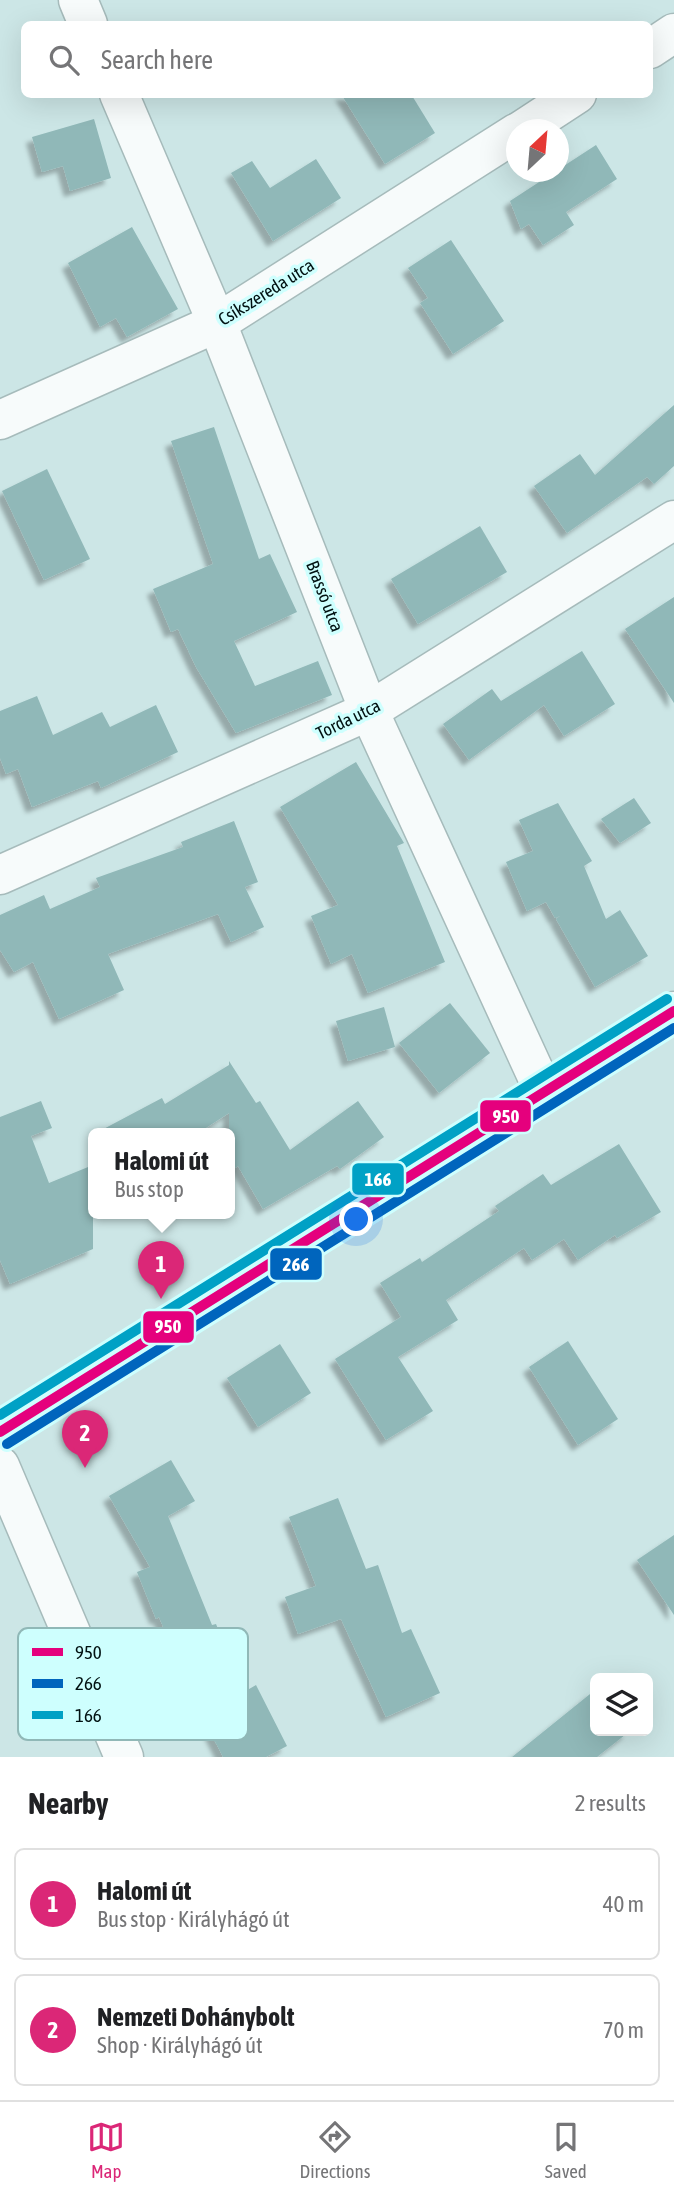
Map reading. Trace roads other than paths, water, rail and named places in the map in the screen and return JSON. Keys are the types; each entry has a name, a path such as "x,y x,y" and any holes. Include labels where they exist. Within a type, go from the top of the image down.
{"street":[{"path":"78,0 87,21"},
{"path":"653,46 674,33"},
{"name":"Brassó utca","path":"121,98 217,323 369,711 544,1092"},
{"path":"539,119 571,98"},
{"name":"Csíkszereda utca","path":"0,420 217,323 506,139"},
{"name":"Torda utca","path":"0,875 369,711 674,520"},
{"path":"0,1432 674,1011"},
{"path":"0,1466 69,1628"},
{"path":"117,1740 124,1757"}],"place":[{"name":"Halomi út","path":"161,1299"},
{"name":"Nemzeti Dohánybolt","path":"85,1468"}]}
